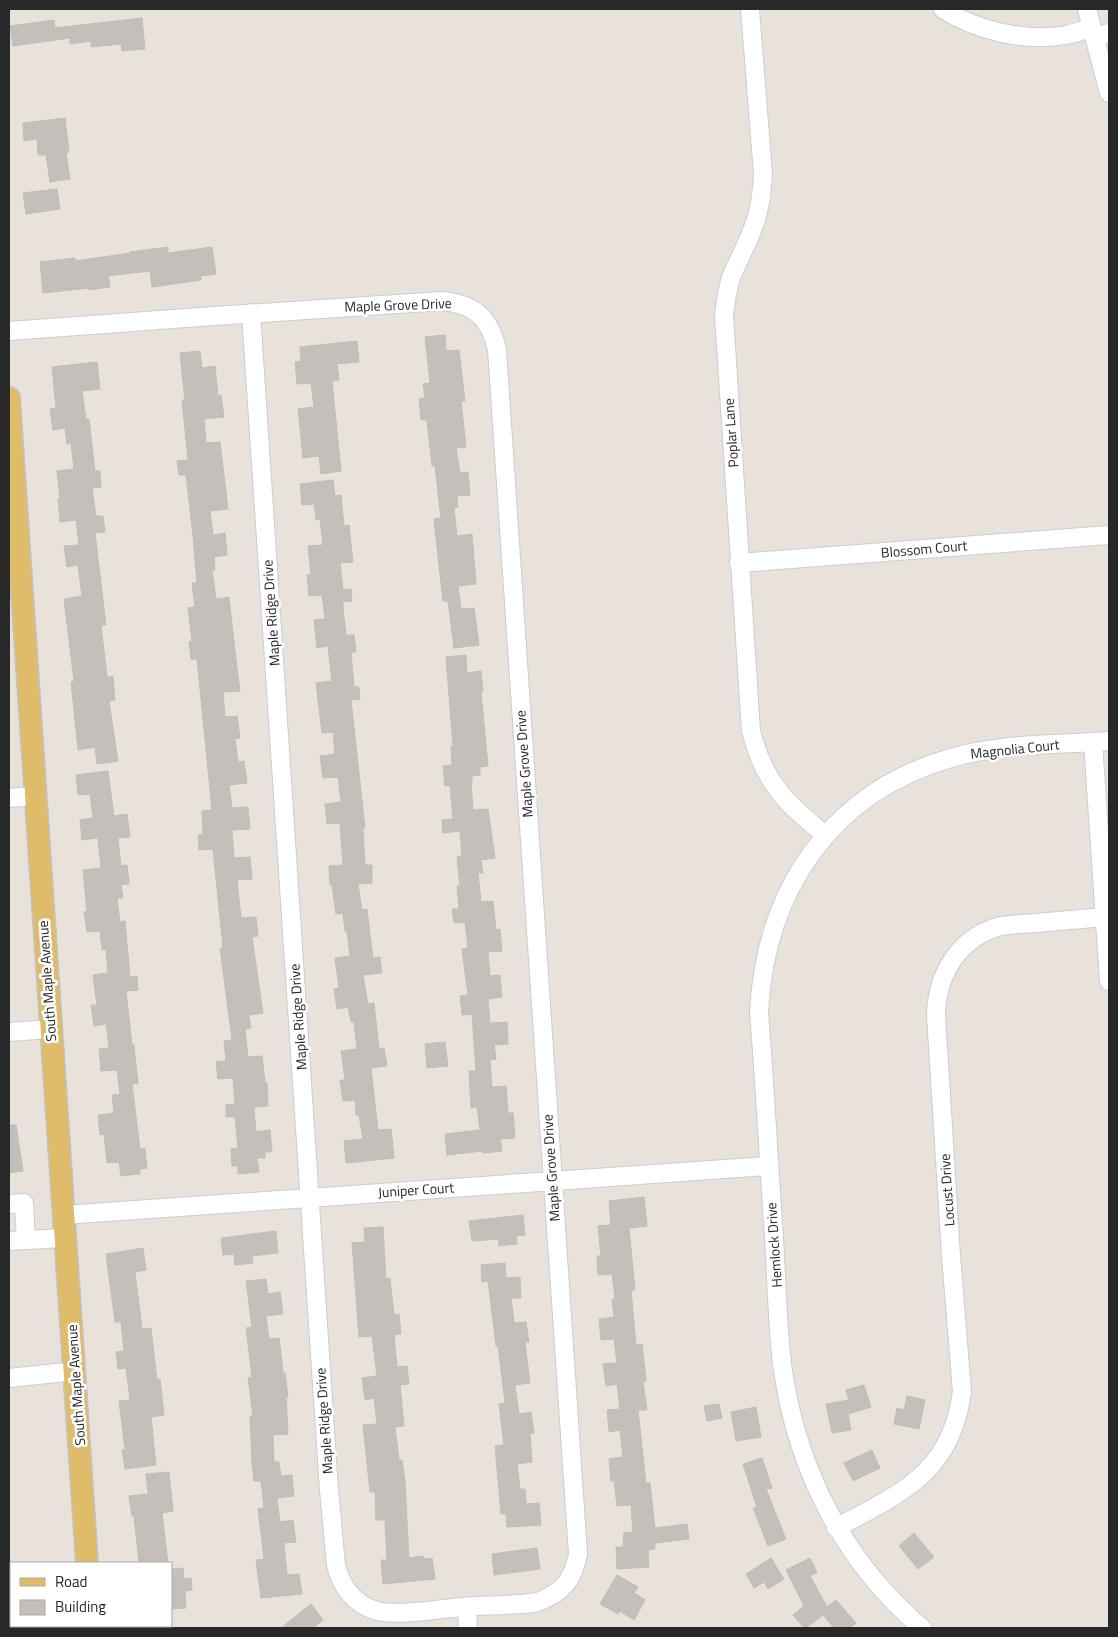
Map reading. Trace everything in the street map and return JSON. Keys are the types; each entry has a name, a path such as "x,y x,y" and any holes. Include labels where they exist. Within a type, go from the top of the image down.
{"main road":[{"name":"South Maple Avenue","path":"9,398 14,572 35,796 87,1562"}],"street":[{"name":"Poplar Lane","path":"750,9 763,174 761,197 750,236 731,277 724,315 739,563 752,731 756,749 767,774 781,796 826,836"},
{"path":"943,9 969,22 994,30 1020,35 1046,36 1099,33"},
{"path":"1087,9 1099,33 1109,93"},
{"name":"Maple Grove Drive","path":"9,331 442,301 464,305 477,312 491,328 494,336 497,350 578,1544 577,1561 570,1579 562,1589 552,1596 531,1603 467,1607"},
{"name":"Maple Ridge Drive","path":"251,313 329,1490 338,1577 354,1598 365,1606 377,1611 401,1612 467,1607"},
{"name":"Blossom Court","path":"739,563 1109,535"},
{"path":"1101,741 1105,917 1109,981"},
{"name":"Magnolia Court","path":"826,836 836,824 865,800 896,780 920,768 951,758 991,749 1101,741"},
{"path":"9,798 35,796"},
{"name":"Hemlock Drive","path":"826,836 814,849 795,878 780,908 763,968 759,1012 783,1370 791,1409 805,1459 836,1528 876,1584 922,1628"},
{"name":"Locust Drive","path":"836,1528 898,1494 919,1479 932,1466 943,1450 952,1434 961,1405 962,1391 951,1256 936,1015 936,1002 943,976 949,964 966,944 989,930 1002,926 1105,917"},
{"path":"9,1032 50,1029"},
{"name":"Juniper Court","path":"63,1215 769,1166"},
{"path":"9,1204 24,1203 17,1241 64,1238"},
{"path":"9,1378 75,1371"},
{"path":"467,1607 468,1628"}],"building":[{"path":"142,18 145,49 122,51 121,44 91,47 91,41 70,44 70,38 13,46 10,26 54,20 55,28"},
{"path":"65,118 69,152 66,153 70,179 50,182 46,155 38,155 37,139 24,141 23,123"},
{"path":"57,189 60,209 26,214 23,193"},
{"path":"168,247 168,253 212,247 216,274 201,276 201,280 152,287 150,271 108,276 110,287 43,293 40,262 75,258 75,261"},
{"path":"445,335 446,351 459,350 465,401 461,401 466,447 456,448 460,473 468,472 470,495 457,496 458,507 454,508 457,536 472,534 476,584 458,586 461,609 474,608 479,645 454,648 448,601 443,601 434,519 441,518 435,466 432,466 427,420 421,420 419,399 425,398 423,384 430,383 425,337"},
{"path":"357,341 359,362 337,364 339,380 332,381 341,471 321,474 319,456 303,458 298,409 314,407 311,383 297,384 295,362 301,361 300,347"},
{"path":"200,351 202,368 215,366 218,396 221,395 224,417 204,419 206,443 220,442 228,509 210,511 213,535 225,533 227,555 214,557 215,570 212,570 216,599 229,597 240,691 223,692 225,717 237,716 240,738 235,739 238,762 244,761 247,783 229,785 232,808 248,807 250,829 232,830 234,858 250,857 252,879 237,880 241,918 256,917 258,936 252,937 263,1013 249,1015 251,1028 245,1029 248,1057 262,1056 265,1083 267,1083 268,1106 254,1107 256,1132 270,1130 272,1152 265,1152 265,1158 257,1158 259,1172 238,1174 238,1166 232,1166 231,1149 238,1148 235,1117 226,1117 226,1105 235,1104 233,1078 218,1079 216,1062 226,1061 224,1041 232,1040 220,948 223,948 213,849 199,850 198,835 203,834 202,811 212,810 197,659 191,659 189,642 192,641 188,608 195,607 192,583 197,583 193,537 186,475 179,475 177,461 188,460 182,400 185,400 180,353"},
{"path":"97,362 100,389 82,391 86,419 89,419 95,471 100,471 101,487 92,488 96,516 103,516 105,532 95,533 106,625 101,625 107,677 113,677 115,700 109,701 118,761 97,764 95,747 78,750 71,682 74,681 64,599 82,596 78,565 67,567 64,546 79,545 76,520 60,522 57,471 74,469 71,443 67,444 65,428 53,430 50,409 56,408 52,367"},
{"path":"333,480 335,496 341,495 344,526 349,525 353,562 340,563 343,590 351,589 352,601 343,602 343,609 346,635 354,635 356,652 351,652 354,687 359,687 360,699 351,700 365,828 363,829 365,865 372,865 372,883 358,884 362,910 367,909 373,958 380,957 382,973 363,975 368,1004 374,1003 379,1049 384,1048 387,1066 371,1068 378,1130 391,1129 394,1158 346,1163 344,1141 363,1139 359,1115 356,1115 355,1100 343,1101 340,1080 345,1080 341,1051 357,1049 354,1022 351,1022 348,1007 337,1009 334,989 339,988 335,958 350,956 343,913 336,914 332,885 330,885 329,866 343,865 340,823 327,824 325,804 341,802 338,777 323,778 320,756 335,754 333,732 322,733 316,683 332,681 328,646 317,648 314,620 325,619 322,595 309,596 307,575 311,575 308,546 323,545 320,519 316,520 314,504 302,505 300,484"},
{"path":"466,655 467,673 481,671 488,766 480,767 480,775 472,776 473,810 488,809 495,858 481,860 483,873 478,873 481,902 493,901 496,930 500,929 502,951 488,952 490,976 500,975 502,997 488,999 490,1023 507,1022 508,1044 494,1045 496,1059 490,1060 492,1087 506,1086 508,1113 513,1113 515,1138 500,1139 502,1151 447,1155 445,1134 480,1130 477,1107 471,1108 469,1071 476,1071 472,1014 462,1015 460,996 468,995 462,949 468,948 465,922 454,923 452,909 459,909 457,886 460,886 457,857 462,856 460,831 443,833 442,820 453,819 450,785 445,786 443,766 452,765 451,747 453,746 446,657"},
{"path":"108,771 114,816 127,814 130,837 118,838 121,866 127,865 129,884 121,885 123,898 117,898 120,922 125,921 130,977 137,976 138,990 126,991 138,1084 132,1084 140,1149 145,1149 147,1168 140,1169 140,1174 121,1176 119,1162 107,1163 104,1134 100,1135 98,1115 114,1113 112,1095 120,1094 117,1070 101,1071 99,1049 109,1048 106,1024 94,1026 91,1005 97,1005 93,975 108,973 106,949 102,950 100,931 87,932 84,912 87,911 83,870 101,868 98,838 82,840 80,820 93,818 90,794 78,795 76,775"},
{"path":"445,1042 448,1066 427,1068 425,1044"},
{"path":"9,1125 16,1125 23,1171 9,1173"},
{"path":"644,1197 647,1226 629,1228 635,1290 631,1290 636,1345 642,1344 646,1381 643,1382 647,1410 638,1410 646,1483 650,1483 655,1528 687,1524 689,1539 655,1543 655,1549 648,1550 649,1567 617,1569 616,1547 623,1547 624,1532 633,1533 631,1505 617,1506 614,1480 611,1481 609,1459 623,1457 620,1430 609,1432 607,1410 620,1409 617,1384 606,1386 603,1364 617,1363 614,1339 601,1340 599,1319 614,1317 612,1299 615,1299 612,1274 598,1275 597,1256 601,1256 598,1226 611,1225 609,1201"},
{"path":"523,1215 525,1235 516,1236 517,1244 499,1246 498,1239 472,1241 469,1221"},
{"path":"383,1227 386,1279 390,1278 394,1315 399,1314 401,1334 394,1335 397,1367 407,1366 409,1384 400,1385 404,1426 395,1427 399,1460 402,1460 405,1482 409,1558 423,1556 424,1559 432,1558 435,1579 383,1584 381,1560 387,1560 385,1520 376,1520 375,1492 370,1492 363,1425 377,1424 374,1398 365,1400 362,1378 377,1376 372,1336 359,1337 352,1243 365,1242 364,1228"},
{"path":"276,1231 278,1253 252,1256 253,1263 235,1265 234,1254 223,1255 221,1238"},
{"path":"143,1248 146,1270 135,1272 142,1329 151,1328 157,1380 160,1379 164,1415 151,1417 156,1465 125,1469 122,1450 125,1450 119,1401 130,1400 126,1368 118,1369 116,1352 124,1351 121,1322 115,1322 106,1254"},
{"path":"505,1263 506,1278 520,1277 521,1298 511,1298 514,1323 526,1322 529,1342 525,1342 530,1383 515,1385 519,1414 531,1412 534,1433 530,1433 532,1462 517,1464 520,1489 525,1489 526,1504 539,1503 541,1525 507,1527 506,1514 501,1514 495,1446 504,1445 499,1404 505,1403 488,1281 482,1282 481,1265"},
{"path":"266,1279 268,1294 280,1292 283,1314 266,1316 269,1339 279,1338 288,1397 286,1397 288,1434 273,1435 274,1462 279,1462 281,1476 292,1475 294,1496 277,1498 280,1522 293,1520 296,1542 284,1543 287,1575 299,1574 302,1594 261,1598 256,1560 264,1559 258,1509 264,1508 261,1481 254,1481 252,1464 250,1416 253,1416 248,1378 252,1377 246,1328 252,1327 246,1281"},
{"path":"864,1385 871,1407 848,1414 851,1430 832,1433 826,1404 849,1400 846,1390"},
{"path":"907,1396 925,1400 919,1429 894,1424 897,1408 904,1410"},
{"path":"719,1404 722,1418 707,1421 704,1406"},
{"path":"756,1407 761,1437 736,1441 731,1412"},
{"path":"872,1450 880,1468 853,1481 844,1463"},
{"path":"762,1458 772,1488 766,1489 786,1539 768,1546 753,1508 757,1507 743,1464"},
{"path":"169,1472 173,1511 162,1513 168,1562 139,1562 134,1516 132,1516 129,1496 148,1494 146,1474"},
{"path":"914,1533 934,1557 918,1569 899,1546"},
{"path":"537,1548 540,1569 494,1575 492,1554"},
{"path":"771,1558 784,1579 768,1589 764,1582 754,1588 746,1574"},
{"path":"810,1558 817,1572 810,1576 827,1607 836,1600 856,1623 849,1628 834,1628 823,1615 804,1628 793,1615 804,1606 786,1570"},
{"path":"183,1568 184,1579 191,1578 192,1590 185,1591 186,1608 172,1609 172,1569"},
{"path":"617,1575 638,1587 634,1593 645,1600 634,1620 620,1611 618,1614 600,1604"},
{"path":"311,1604 323,1620 313,1628 281,1628"}]}
